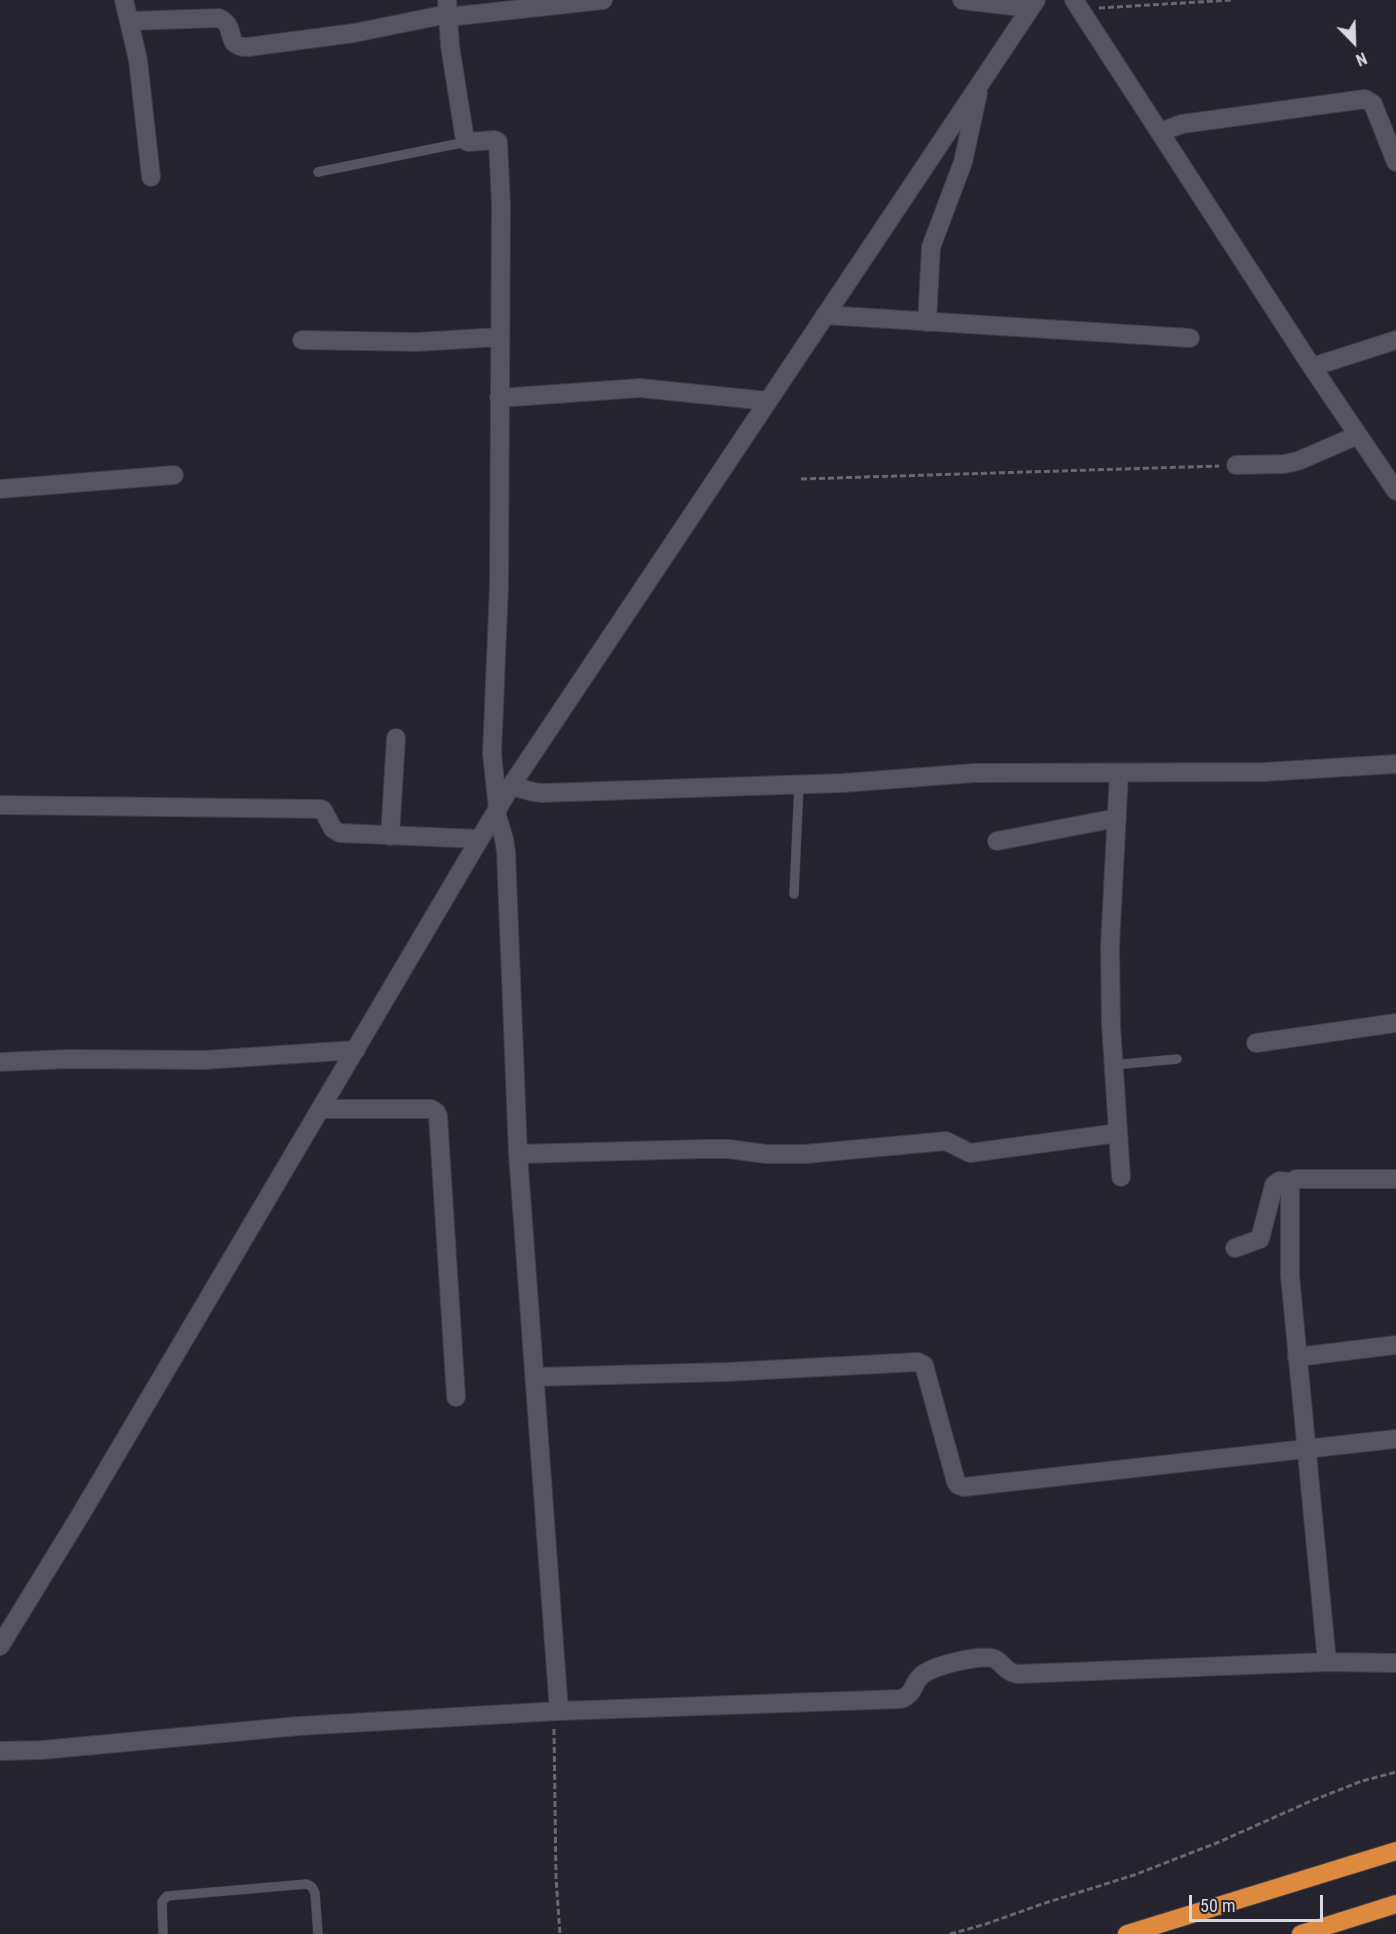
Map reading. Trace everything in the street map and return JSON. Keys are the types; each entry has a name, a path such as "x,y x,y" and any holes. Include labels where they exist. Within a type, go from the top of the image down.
{"highway":[{"path":"1127,1934 1396,1851"},
{"path":"1301,1934 1396,1904"}],"street":[{"path":"124,0 138,60 151,177"},
{"path":"130,21 219,18 224,20 228,26 235,45 248,47 354,33 447,11 603,0"},
{"path":"962,0 1033,4"},
{"path":"0,1646 87,1504 512,786 1033,4"},
{"path":"1077,4 1312,367 1396,491"},
{"path":"447,11 450,46 466,142 495,140 498,142 501,204 499,586 492,754 497,811 506,852 518,1154 556,1711"},
{"path":"927,322 931,247 963,162 981,82"},
{"path":"1160,132 1182,124 1365,99 1373,104 1396,162"},
{"path":"825,315 1190,338"},
{"path":"302,340 417,342 499,337"},
{"path":"1312,367 1396,340"},
{"path":"499,398 640,388 768,401"},
{"path":"1236,465 1284,464 1298,461 1358,435"},
{"path":"0,489 174,475"},
{"path":"390,836 396,738"},
{"path":"512,786 543,793 800,785 974,773 1264,772 1396,764"},
{"path":"1119,773 1110,946 1121,1177"},
{"path":"0,805 321,809 333,829 340,833 479,839"},
{"path":"997,842 1117,818"},
{"path":"1256,1043 1396,1023"},
{"path":"0,1062 68,1059 204,1060 356,1050"},
{"path":"321,1109 431,1109 436,1112 439,1128 456,1397"},
{"path":"518,1154 704,1149 805,1154 946,1141 970,1153 1118,1132"},
{"path":"1235,1248 1260,1239 1274,1185 1279,1181 1396,1179"},
{"path":"1291,1182 1290,1275 1327,1662"},
{"path":"1298,1357 1396,1345"},
{"path":"535,1377 727,1372 918,1362 924,1365 956,1482 964,1486 1396,1439"},
{"path":"0,1751 42,1750 299,1726 556,1711 901,1699 912,1693 922,1674 957,1662 983,1657 996,1660 1006,1670 1018,1674 1327,1662 1396,1663"}],"lane":[{"path":"318,172 466,142"},
{"path":"794,894 800,785"},
{"path":"1114,1065 1177,1059"},
{"path":"163,1934 162,1902 167,1896 307,1884 315,1893 318,1934"}],"path":[{"path":"1077,4 1232,0"},
{"path":"801,479 1236,465"},
{"path":"556,1711 556,1878 560,1934"},
{"path":"950,1934 1134,1875 1219,1842 1311,1801 1362,1781 1396,1772"}]}
